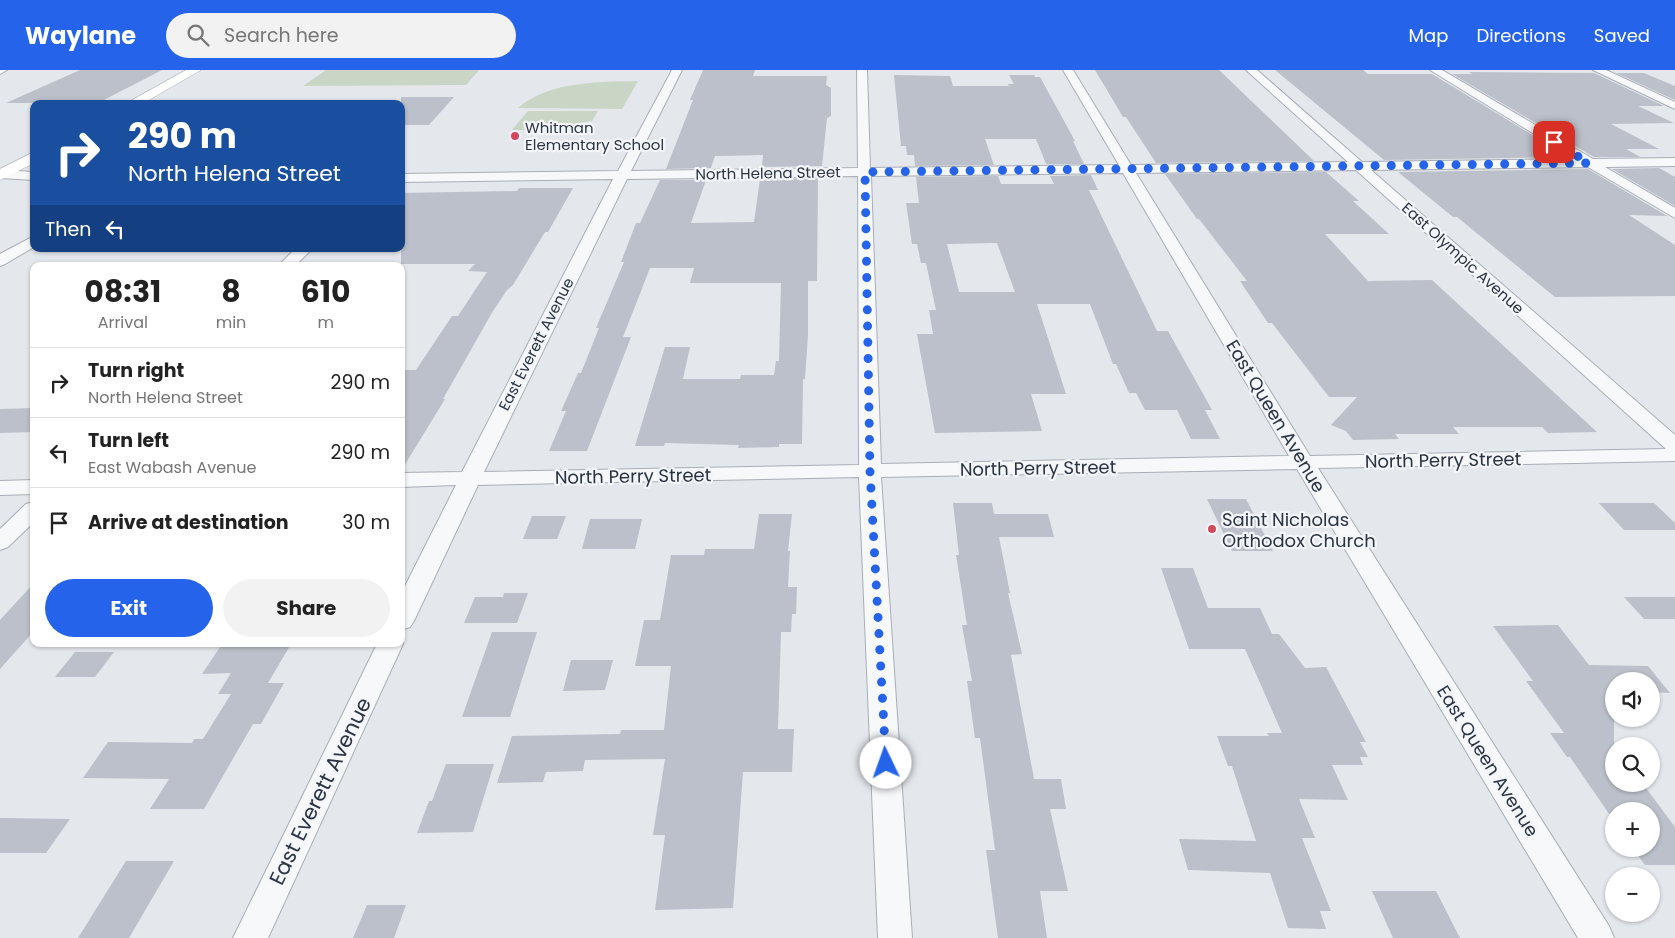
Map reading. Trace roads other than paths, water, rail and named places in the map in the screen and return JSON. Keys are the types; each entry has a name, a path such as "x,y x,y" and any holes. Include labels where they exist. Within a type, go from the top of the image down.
{"street":[{"path":"139,100 195,70"},
{"name":"East Everett Avenue","path":"405,612 469,479 676,70"},
{"path":"862,70 870,471 895,938"},
{"name":"East Queen Avenue","path":"1068,70 1304,463 1597,938"},
{"name":"East Olympic Avenue","path":"1251,70 1675,446"},
{"path":"1435,70 1675,214"},
{"path":"1598,70 1675,106"},
{"path":"0,175 30,158"},
{"name":"North Helena Street","path":"405,178 1675,162"},
{"path":"0,175 30,176"},
{"path":"0,261 30,242"},
{"path":"290,262 301,252"},
{"name":"North Perry Street","path":"405,480 1675,456"},
{"path":"0,488 30,487"},
{"path":"0,542 30,513"},
{"name":"East Everett Avenue","path":"250,938 389,647"}],"place":[{"name":"Whitman Elementary School","path":"515,136"},
{"name":"Saint Nicholas Orthodox Church","path":"1212,529"}]}
